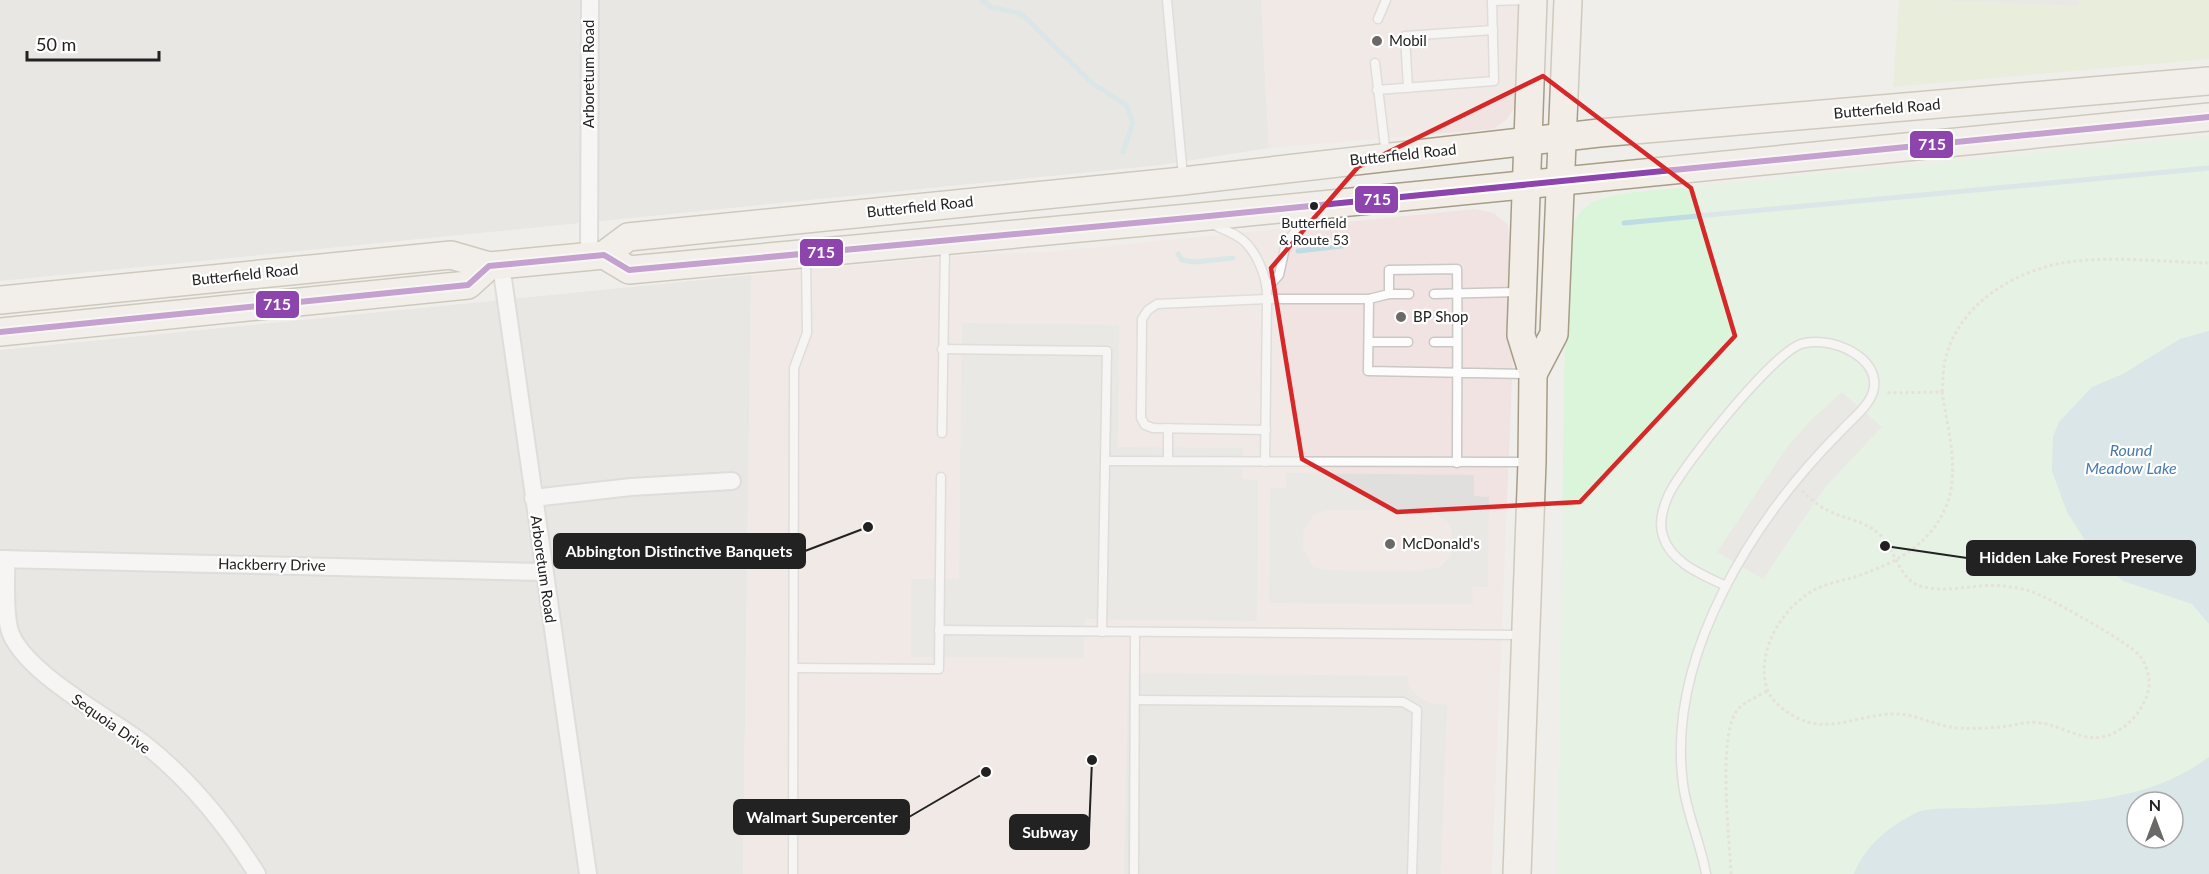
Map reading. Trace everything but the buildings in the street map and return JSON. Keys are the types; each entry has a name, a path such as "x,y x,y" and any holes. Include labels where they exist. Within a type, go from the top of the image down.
{"main road":[{"path":"1517,874 1528,635 1532,462 1533,374 1521,335 1533,0"},
{"path":"1533,374 1554,334 1568,0"},
{"name":"Butterfield Road","path":"0,300 451,255 495,265 596,255 628,237 1183,181 1386,156 1563,138 2209,81"},
{"path":"596,255 629,270 1200,217 2209,117"},
{"path":"0,332 468,285 495,265"}],"street":[{"name":"Arboretum Road","path":"590,0 596,255"},
{"name":"Arboretum Road","path":"495,265 533,498 588,874"},
{"path":"533,498 631,487 732,481"},
{"name":"Hackberry Drive","path":"3,559 544,572"},
{"name":"Sequoia Drive","path":"3,559 9,629 25,654 75,699 143,743 192,788 230,834 256,874"}],"lane":[{"path":"1167,0 1183,181"},
{"path":"1378,19 1386,0"},
{"path":"1377,90 1494,81 1492,1 1533,0"},
{"path":"1408,88 1405,36 1493,30"},
{"path":"1375,63 1386,156"},
{"path":"1267,288 1279,275 1286,243 1317,205"},
{"path":"1200,217 1239,236 1251,248 1267,288 1265,462"},
{"path":"942,433 945,240"},
{"path":"793,874 794,368 807,333 806,252"},
{"path":"1389,294 1389,270 1457,269 1457,463"},
{"path":"1434,294 1522,291"},
{"path":"1266,429 1153,428 1145,425 1141,418 1142,319 1148,310 1157,304 1267,299 1369,299 1389,294 1409,294"},
{"path":"1369,299 1368,372 1533,374"},
{"path":"1369,342 1408,342"},
{"path":"1434,342 1457,342"},
{"path":"1706,874 1683,784 1680,734 1687,687 1700,644 1726,586 1759,532 1793,485 1864,408 1873,392 1872,373 1861,357 1842,347 1821,343 1801,344 1786,352 1772,365 1701,449 1671,491 1664,507 1662,534 1671,552 1692,569 1726,586"},
{"path":"942,349 1107,351 1102,632"},
{"path":"1168,428 1168,461"},
{"path":"1105,461 1532,462"},
{"path":"795,668 939,669 941,477"},
{"path":"939,630 1528,635"},
{"path":"1134,874 1135,632"},
{"path":"1136,700 1403,702 1417,710 1412,874"}],"path":[{"path":"1793,485 1826,510 1864,523 1878,532 1888,544 1897,561 1906,576 1918,585 1932,587 1999,585 2042,596 2126,645 2140,656 2149,685 2146,699 2135,716 2106,736 2087,738 2047,723 2028,721 2010,726 1962,728 1898,714 1830,723 1806,722 1788,713 1767,691 1765,667 1770,641 1781,619 1798,602 1817,589 1897,561 1917,548 1934,526 1947,503 1952,478 1942,392 1945,360 1957,327 1979,302 2004,284 2032,271 2062,263 2122,261 2209,263"},
{"path":"1873,392 1906,394 1942,392"},
{"path":"1731,874 1726,753 1729,729 1739,708 1767,691"}],"highlighted area":[{"path":"1543,76 1691,188 1735,336 1580,502 1397,512 1302,459 1271,268 1358,167"}],"shaded area":[{"path":"0,0 1261,0 1269,148 1161,165 0,281"},
{"path":"1261,0 1525,0 1517,105 1506,120 1493,129 1269,148"},
{"path":"1939,0 2079,0 2078,6"},
{"path":"1475,209 1494,213 1508,225 1514,331 1492,874 743,874 751,275 979,254 1048,252"},
{"path":"751,275 743,874 0,874 0,350"},
{"path":"962,323 1119,325 1118,447 1243,448 1242,479 1258,480 1257,621 1085,619 1084,658 911,657 911,579 959,579"},
{"path":"1842,392 1882,427 1826,486 1763,579 1717,552 1787,447 1812,419"},
{"path":"1286,473 1474,475 1474,496 1489,497 1488,587 1472,587 1473,604 1269,603 1270,488 1286,488","holes":["1329,510 1430,510 1449,523 1452,532 1451,555 1440,567 1421,571 1323,570 1313,567 1303,548 1303,533 1313,515"]},
{"path":"1128,673 1407,676 1410,688 1419,697 1430,703 1447,705 1441,874 1124,874"}],"green space":[{"path":"1899,0 2209,0 2209,59 1893,87"},
{"path":"2209,136 2209,874 1557,874 1566,256 1573,225 1579,215 1594,202 1619,195"}],"water":[{"name":"Round Meadow Lake","path":"2209,331 2209,624 2192,604 2123,581 2095,556 2067,512 2052,471 2053,437 2059,422 2092,387 2123,374 2180,339"},
{"path":"2209,757 2209,874 1854,874 1865,854 1880,837 1898,823 1924,810 2068,803 2125,794 2125,850 2185,850 2185,790 2140,790 2183,773"}],"waterway":[{"path":"982,0 991,7 1019,13 1092,83 1126,105 1133,122 1123,152"},
{"path":"1624,223 2209,168"},
{"path":"1298,251 1342,246"},
{"path":"1178,254 1182,260 1194,262 1233,258"}],"transit line":[{"name":"715","path":"0,332 468,285 489,266 604,255 629,270 1199,217 2209,117"}],"place":[{"name":"Mobil","path":"1377,41"},
{"name":"Butterfield & Route 53","path":"1314,206"},
{"name":"BP Shop","path":"1401,317"},
{"name":"Abbington Distinctive Banquets","path":"868,527"},
{"name":"McDonald's","path":"1390,544"},
{"name":"Hidden Lake Forest Preserve","path":"1885,546"},
{"name":"Subway","path":"1092,760"},
{"name":"Walmart Supercenter","path":"986,772"}]}
